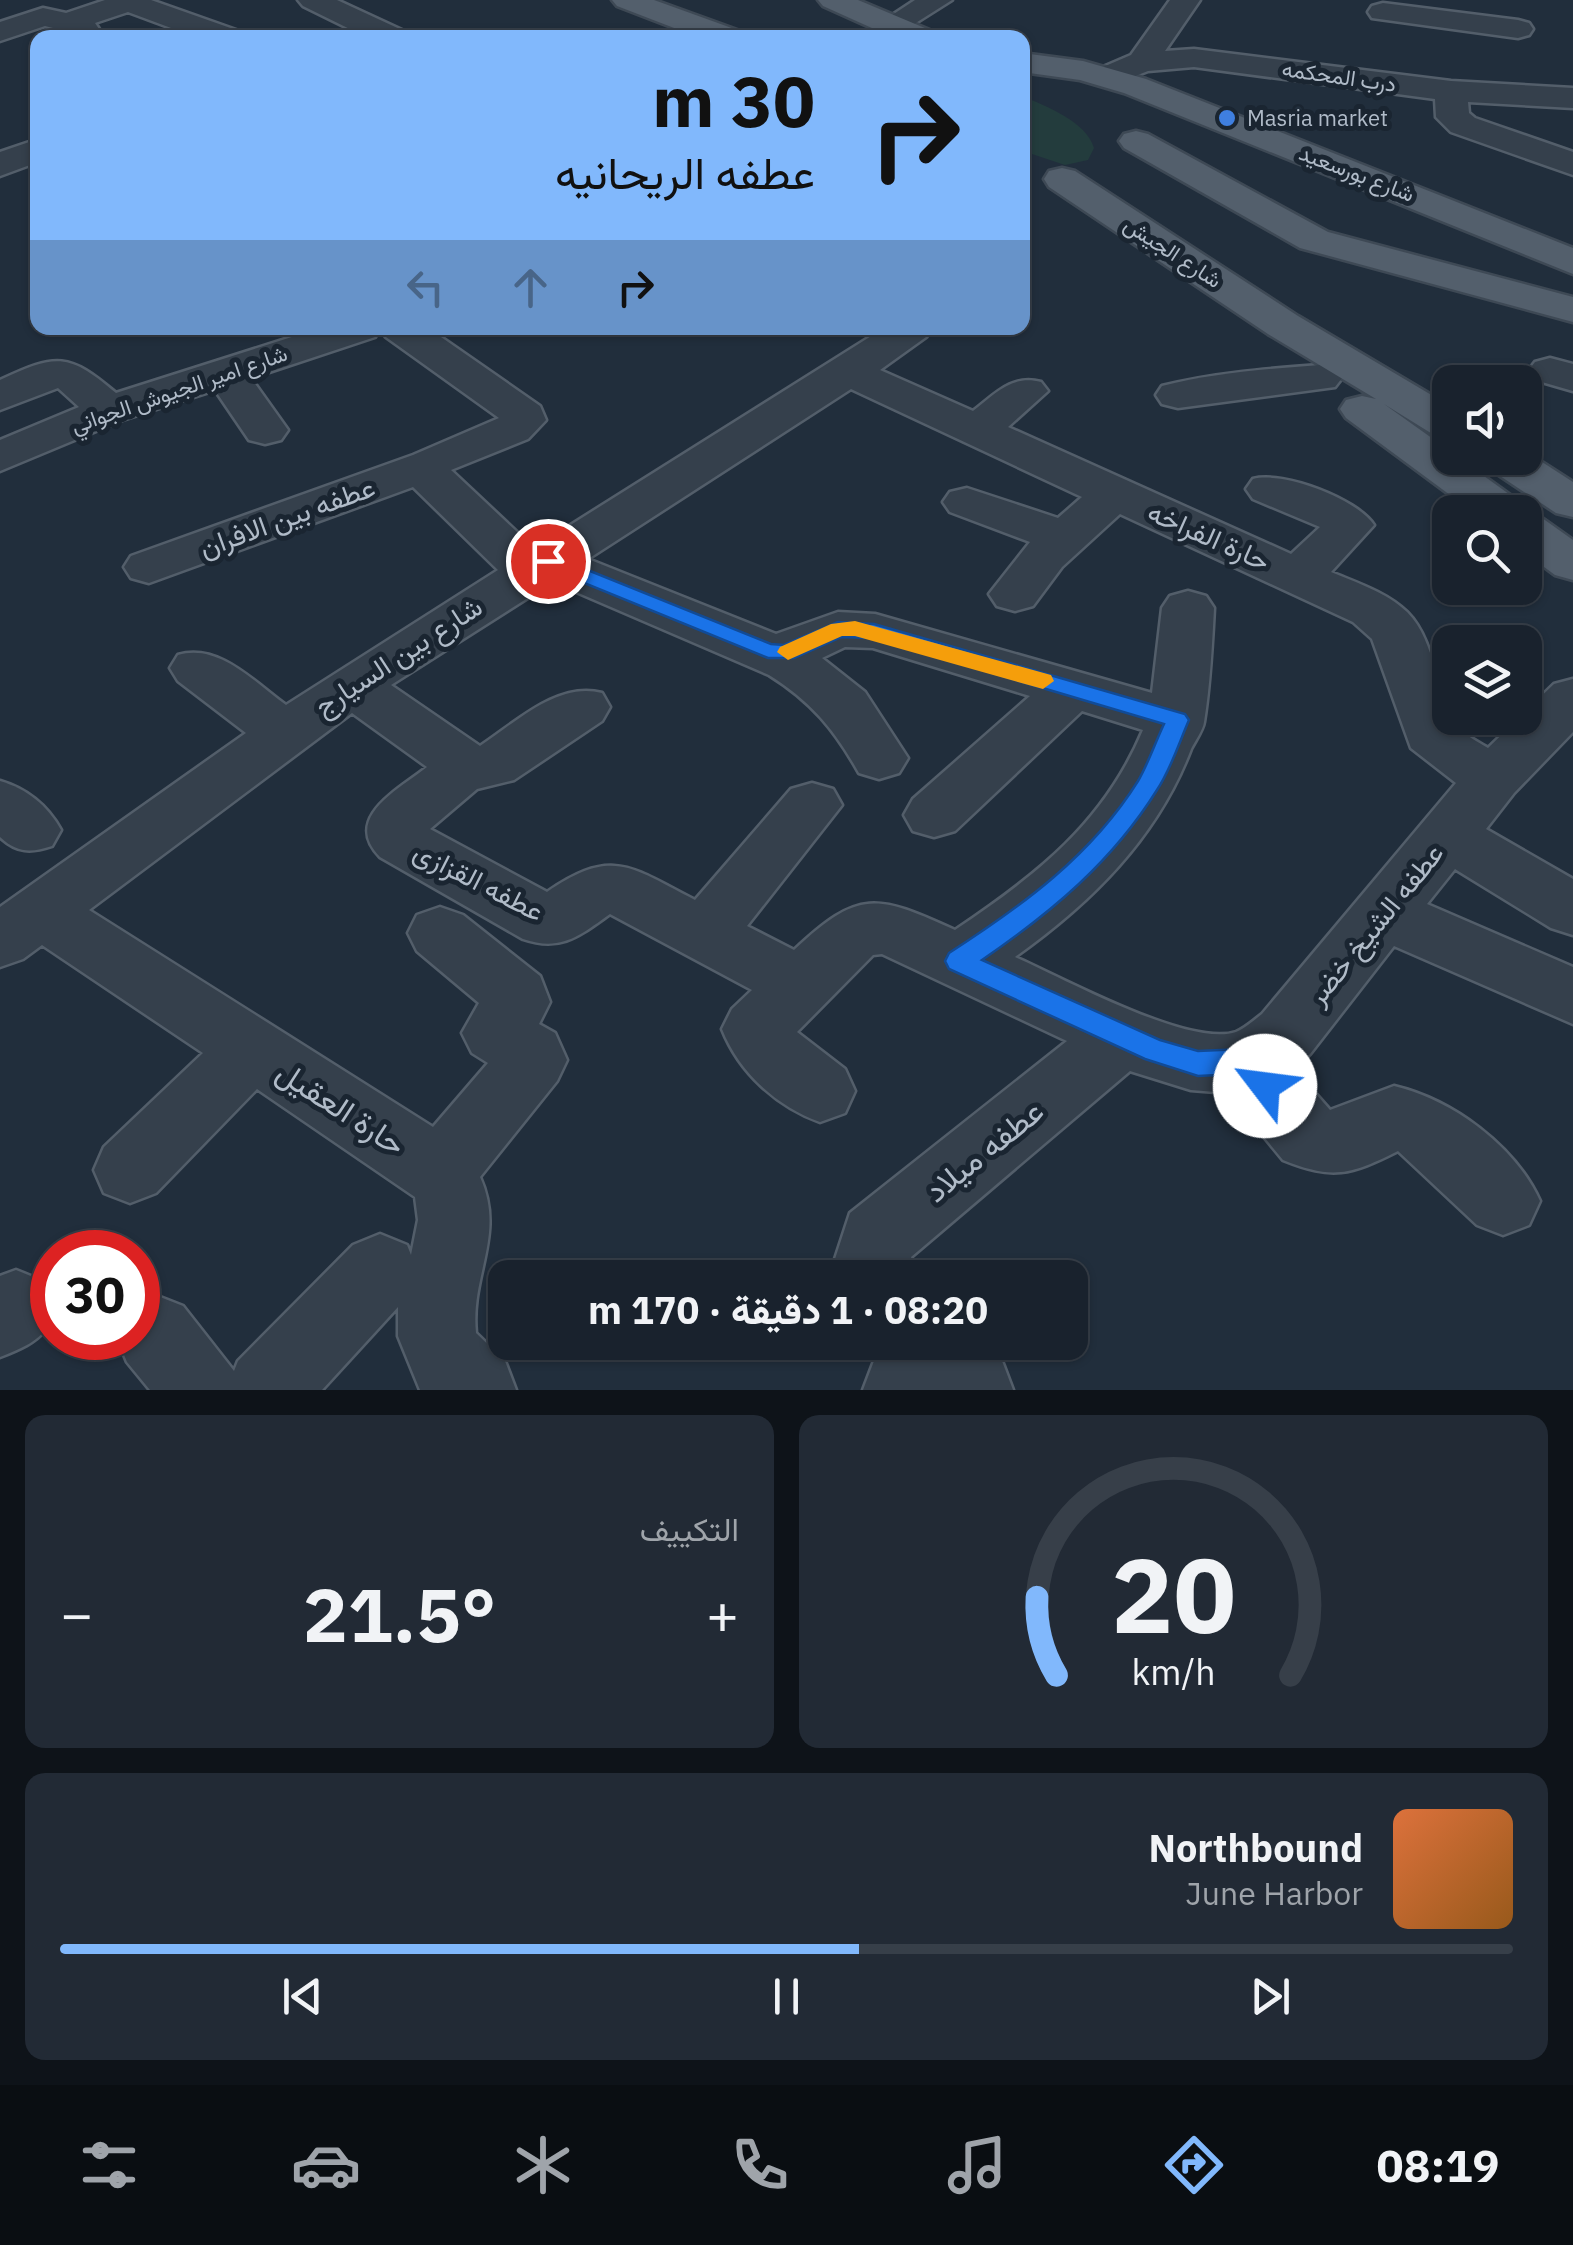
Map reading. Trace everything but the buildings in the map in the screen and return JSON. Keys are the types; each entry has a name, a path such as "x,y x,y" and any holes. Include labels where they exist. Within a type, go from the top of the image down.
{"main road":[{"path":"629,0 721,22"},
{"path":"833,0 903,30"},
{"name":"شارع بورسعيد","path":"1030,63 1108,77 1434,203 1573,262"},
{"path":"1030,84 1067,100"},
{"path":"1043,178 1114,170 1134,157 1124,130 1314,240 1573,310"},
{"name":"شارع الجيش","path":"1043,178 1432,414"},
{"name":"شارع الجيش","path":"1283,325 1297,355 1320,378 1480,495"},
{"path":"1542,475 1573,503"},
{"path":"1542,541 1573,564"}],"street":[{"path":"892,25 937,0"},
{"path":"1142,62 1185,0"},
{"path":"60,30 126,1 207,30"},
{"path":"180,20 224,5"},
{"path":"1364,81 1383,6 1521,13"},
{"path":"314,15 349,16 377,30"},
{"path":"1,16 36,30"},
{"name":"درب المحكمه","path":"1108,77 1142,62 1222,60 1451,91 1573,98"},
{"path":"1451,91 1453,117 1462,125 1573,164"},
{"path":"0,165 30,152"},
{"name":"شارع امير الجيوش الجواني","path":"0,457 109,410 339,335"},
{"name":"عطفه بين الافران","path":"149,567 426,466 512,429 524,420 524,415 411,335"},
{"name":"شارع بين السيارج","path":"21,927 352,686 850,372 901,335"},
{"path":"226,372 264,430"},
{"name":"حارة الفراخه","path":"850,372 1370,610 1391,627 1431,734 1452,753 1493,778"},
{"path":"0,397 41,378 68,374 109,410"},
{"path":"1178,395 1250,382 1320,378"},
{"path":"977,430 1026,391"},
{"path":"426,466 424,471 539,566 768,651 817,677 855,714 880,758"},
{"path":"1270,489 1344,519 1350,526 1297,576"},
{"path":"1015,594 1064,537 1115,494"},
{"path":"968,502 1064,537"},
{"path":"959,961 1040,907 1103,847 1149,784 1177,720 1188,662 1188,608"},
{"path":"768,651 786,653 838,629 855,628 1177,720"},
{"path":"197,668 284,732"},
{"path":"352,686 464,762 464,770"},
{"path":"934,815 1072,689"},
{"name":"عطفه الشيخ خضر","path":"1244,1061 1268,1051 1286,1034 1493,778 1573,698"},
{"name":"عطفه القزازى","path":"582,707 494,765 464,770 401,818 394,826 395,835 545,921 557,918 590,893 608,888 800,984"},
{"path":"704,934 812,805"},
{"path":"1447,835 1573,910"},
{"path":"1381,912 1573,996"},
{"name":"حارة العقيل","path":"21,927 251,1050 440,1172"},
{"path":"820,1092 756,1037 761,1022 855,932 866,928 898,932 1122,1038 1198,1063 1244,1061 1308,1137 1321,1144 1334,1145 1394,1118 1404,1118 1425,1128 1503,1201"},
{"path":"440,933 517,995 517,1002 496,1033 532,1054 533,1060 440,1172 454,1201 450,1245 436,1302 435,1328 444,1379"},
{"name":"عطفه ميلاد","path":"874,1260 877,1238 1122,1038"},
{"path":"130,1170 251,1050"},
{"path":"266,1390 380,1270"}],"green space":[{"path":"1030,100 1064,116 1090,139 1094,148 1088,160 1065,165 1030,153"}],"slow traffic":[{"path":"788,652 838,629 855,628 1043,681"}],"place":[{"name":"Masria market","path":"1227,118"}],"route":[{"path":"548,561 768,651 786,653 838,629 874,631 1177,720 1149,784 1103,847 1040,907 959,961 1154,1050 1198,1063 1224,1065 1244,1061 1265,1086"}]}
